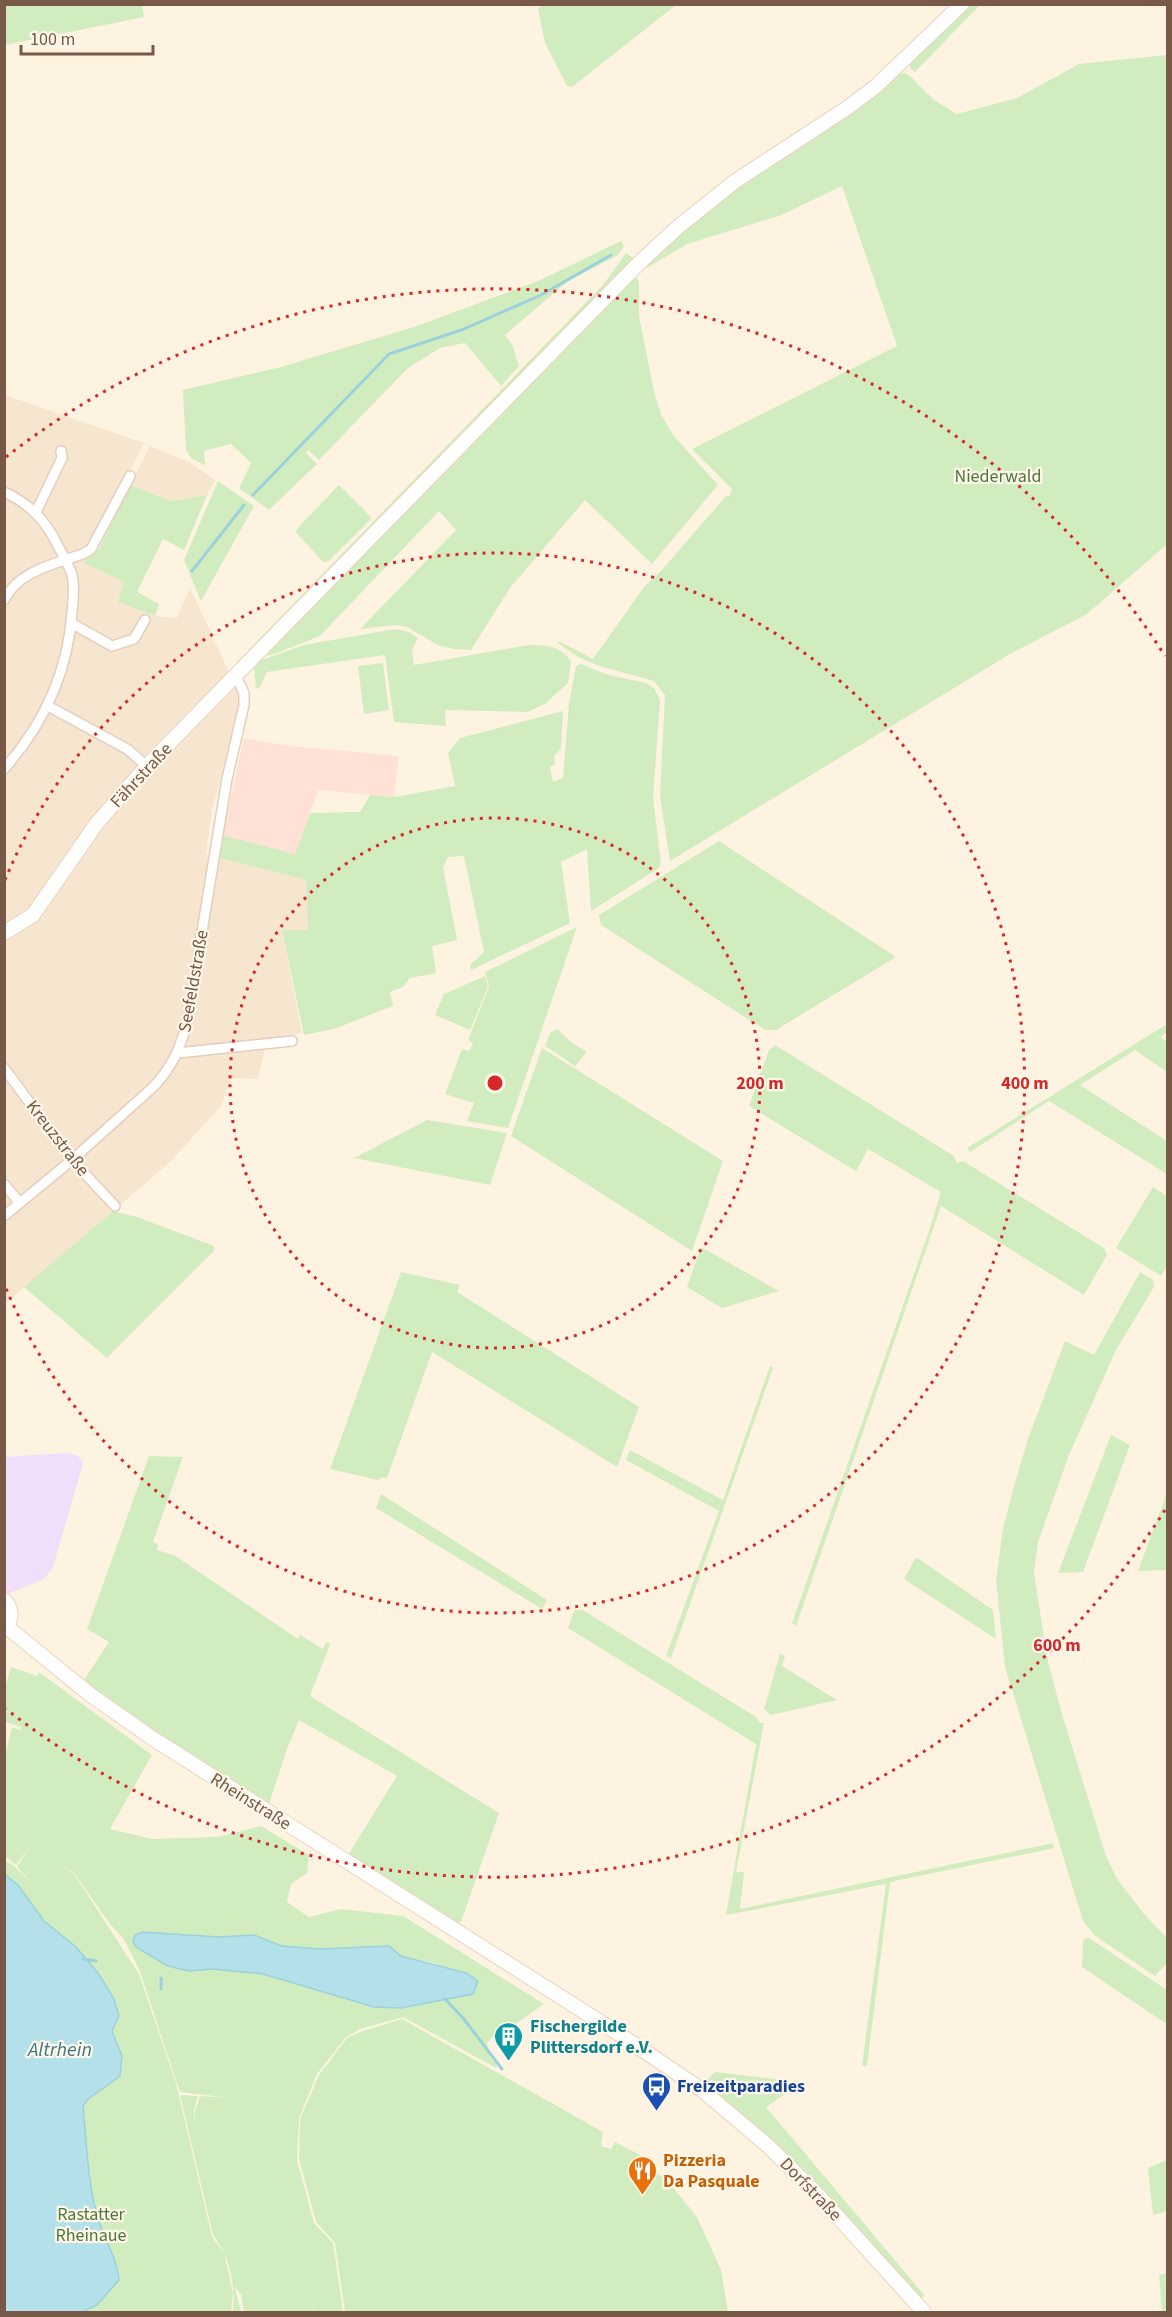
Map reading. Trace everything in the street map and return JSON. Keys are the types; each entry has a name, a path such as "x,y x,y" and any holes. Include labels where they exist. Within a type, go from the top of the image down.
{"main road":[{"name":"Fährstraße","path":"4,933 33,915 97,823 147,766 640,262 678,227 734,182 875,87 962,4"},
{"name":"Rheinstraße","path":"4,1600 11,1612 6,1628 74,1682 152,1738 505,1961"},
{"name":"Dorfstraße","path":"505,1961 702,2090 736,2117 817,2194 924,2313"}],"street":[{"path":"36,512 62,458 61,451"},
{"path":"4,600 9,592 32,571 91,549 130,476"},
{"path":"4,492 36,512 52,532 72,575 71,623 63,670 48,706 27,742 5,768"},
{"path":"71,623 112,646 134,639 145,620"},
{"name":"Seefeldstraße","path":"4,1215 72,1160 160,1081 178,1053 188,1017 227,779 244,705 244,693 236,676"},
{"path":"48,706 127,749 147,766"},
{"path":"178,1053 292,1041"},
{"name":"Kreuzstraße","path":"4,1068 72,1160 115,1206"},
{"path":"4,1184 19,1202"}],"shaded area":[{"path":"5,395 144,443 84,563 124,582 119,602 155,616 177,618 190,588 241,698 237,721 212,809 206,854 307,880 308,930 282,931 302,1033 267,1039 258,1079 232,1078 220,1107 171,1161 5,1304"},
{"path":"150,446 189,462 215,480 207,495 171,501 130,485"},
{"path":"244,738 290,746 399,756 394,797 318,790 295,854 222,835"},
{"path":"67,1453 78,1456 83,1463 53,1567 44,1579 10,1593 5,1592 5,1457"}],"green space":[{"path":"5,4 142,5 144,17 5,45"},
{"path":"542,5 676,5 572,87 567,86 545,43 538,9"},
{"path":"967,5 980,5 915,72 910,68 910,64"},
{"name":"Niederwald","path":"1167,55 1167,548 1165,546 1087,614 1010,654 670,861 660,796 665,695 654,681 599,666 578,657 558,643 559,641 593,659 644,587 660,572 727,495 729,497 732,489 692,449 897,346 842,186 779,216 687,244 647,268 650,260 711,204 848,115 899,74 905,73 910,76 934,100 957,114 1017,98 1079,64"},
{"path":"621,241 624,246 618,255 567,282 505,335 512,344 519,366 501,386 465,343 440,348 408,368 319,460 308,450 306,453 317,464 269,510 239,488 251,463 231,444 204,451 205,465 191,458 186,450 183,390 281,367 414,327 538,281"},
{"path":"626,253 633,258 633,262 236,667 236,663 603,285"},
{"path":"632,278 638,279 639,316 655,396 661,414 673,435 718,485 652,564 585,500 510,588 471,650 438,645 407,627 397,625 360,629 456,530 439,511 320,636 269,656 266,653"},
{"path":"218,481 254,506 201,601 184,560"},
{"path":"130,485 171,501 207,495 184,550 163,539 137,592 159,604 155,616 118,602 124,582 84,563 87,556 99,549"},
{"path":"339,485 371,519 329,561 323,562 295,531"},
{"path":"395,629 409,632 418,638 412,650 414,665 529,645 553,647 571,661 568,683 545,704 527,712 445,710 446,726 394,722 385,655 267,672 259,689 256,688 254,666 259,661 304,645"},
{"path":"383,663 389,710 364,714 358,666"},
{"path":"581,664 605,674 646,683 654,688 660,700 653,798 661,864 659,868 591,911 587,849 561,862 570,923 471,970 470,965 484,952 464,856 448,857 443,867 457,940 432,946 436,973 410,978 403,987 390,992 393,1006 334,1029 304,1035 282,930 308,930 306,880 220,858 222,835 295,854 310,813 360,812 370,795 394,797 455,786 448,753 460,738 563,711 561,749 554,756 555,764 550,767 553,782 563,778 569,703 576,666"},
{"path":"719,841 896,957 776,1030 765,1030 601,925 599,915"},
{"path":"577,927 508,1128 467,1121 474,1103 445,1094 462,1049 469,1051 473,1043 468,1040 489,987 485,972"},
{"path":"485,976 488,987 470,1030 435,1015 444,994"},
{"path":"1167,1024 1167,1032 1161,1037 1167,1042 1167,1072 1135,1050 1080,1085 1167,1141 1167,1174 1049,1101 970,1152 967,1148"},
{"path":"558,1029 572,1043 587,1052 575,1066 545,1046 551,1032"},
{"path":"775,1045 954,1156 957,1163 963,1161 1104,1248 1107,1255 1084,1295 941,1206 796,1626 792,1623 941,1192 868,1149 856,1171 749,1106 769,1050"},
{"path":"542,1048 723,1161 692,1251 511,1136"},
{"path":"427,1120 507,1133 490,1185 354,1158"},
{"path":"1153,1187 1167,1196 1167,1266 1161,1276 1116,1248"},
{"path":"113,1211 137,1217 214,1246 214,1251 107,1358 24,1287"},
{"path":"701,1247 779,1291 722,1308 687,1287"},
{"path":"401,1272 460,1285 457,1292 639,1407 617,1467 432,1352 387,1478 382,1477 378,1480 330,1469"},
{"path":"1140,1272 1153,1280 1154,1287 1116,1350 1069,1455 1038,1542 1034,1573 1047,1657 1061,1711 1106,1856 1117,1879 1144,1914 1167,1938 1167,1963 1155,1976 1094,1935 1083,1921 1005,1667 996,1580 1003,1528 1016,1479 1028,1439 1065,1341 1094,1355"},
{"path":"770,1366 773,1368 671,1658 666,1656 719,1511 626,1460 630,1450 723,1500"},
{"path":"1111,1435 1130,1445 1083,1572 1058,1573"},
{"path":"149,1456 183,1457 153,1542 158,1544 157,1550 174,1555 298,1639 300,1635 323,1649 326,1642 330,1644 310,1696 499,1813 461,1922 456,1923 348,1855 397,1776 299,1720 268,1807 166,1743 82,1683 109,1642 87,1629"},
{"path":"1167,1493 1167,1570 1138,1571"},
{"path":"381,1494 547,1600 542,1609 376,1508"},
{"path":"916,1557 993,1610 996,1639 904,1579"},
{"path":"581,1609 756,1717 760,1723 764,1723 736,1872 744,1872 740,1909 1053,1843 1054,1848 890,1882 867,2066 862,2066 886,1884 726,1915 756,1744 568,1628 574,1611"},
{"path":"780,1654 785,1656 782,1666 837,1700 771,1715 764,1709"},
{"name":"Rastatter Rheinaue","path":"11,1667 37,1676 39,1672 152,1755 110,1829 152,1839 218,1837 261,1826 309,1855 307,1873 291,1884 287,1902 309,1917 341,1909 403,1916 544,2004 504,2032 492,2037 487,2043 490,2057 497,2065 496,2068 403,2017 360,2029 346,2037 317,2074 299,2118 297,2160 314,2223 333,2243 343,2312 315,2312 312,2300 314,2312 244,2312 241,2295 236,2288 237,2284 235,2288 241,2312 233,2312 233,2293 231,2312 5,2312 5,1860 14,1867 5,1857 31,1883 17,1867 30,1846 16,1865 5,1856 5,1756 12,1727 20,1730 21,1727 5,1722 5,1687","holes":["54,1861 74,1873 110,1924 123,1938 139,1969 180,2092 231,2098 200,2096 195,2111 194,2126 194,2111 198,2096 180,2095 213,2235 224,2253 212,2237 176,2083 139,1974 74,1874","142,1932 219,1937 254,1935 282,1946 320,1949 388,1946 401,1956 434,1963 478,1981 473,1994 401,2008 374,2007 263,1974 212,1969 189,1971 166,1964 136,1947","224,2253 231,2272 233,2293"]},
{"path":"1086,1938 1167,1990 1167,2021 1165,2023 1082,1967 1083,1941"},
{"path":"402,2019 603,2132 601,2146 611,2149 615,2142 652,2161 649,2169 666,2179 697,2217 721,2270 728,2312 345,2312 335,2243 316,2222 299,2159 300,2119 319,2075 347,2038"},
{"path":"715,2072 808,2083 800,2084 766,2107 925,2296 917,2299 703,2084"},
{"path":"1167,2160 1167,2211 1153,2215 1148,2168"},
{"path":"1167,2273 1167,2312 1162,2312 1159,2275"}],"water":[{"name":"Altrhein","path":"4,1874 18,1885 44,1921 76,1947 98,1973 114,1999 119,2016 112,2031 122,2056 120,2076 88,2099 83,2106 89,2176 94,2204 116,2264 119,2280 97,2305 82,2312 5,2312"},
{"path":"142,1932 219,1937 254,1935 282,1946 320,1949 389,1946 401,1956 466,1973 478,1981 473,1994 401,2008 374,2007 263,1974 212,1969 189,1971 166,1965 136,1947 133,1942 135,1935"}],"waterway":[{"path":"253,495 389,354 464,329 541,295 611,255"},
{"path":"192,571 244,505"},
{"path":"83,1959 96,1961"},
{"path":"161,1978 161,1989"},
{"path":"445,1999 463,2018 502,2069"}],"place":[{"name":"Fischergilde Plittersdorf e.V.","path":"509,2062"},
{"name":"Freizeitparadies","path":"656,2112"},
{"name":"Pizzeria Da Pasquale","path":"642,2196"}]}
